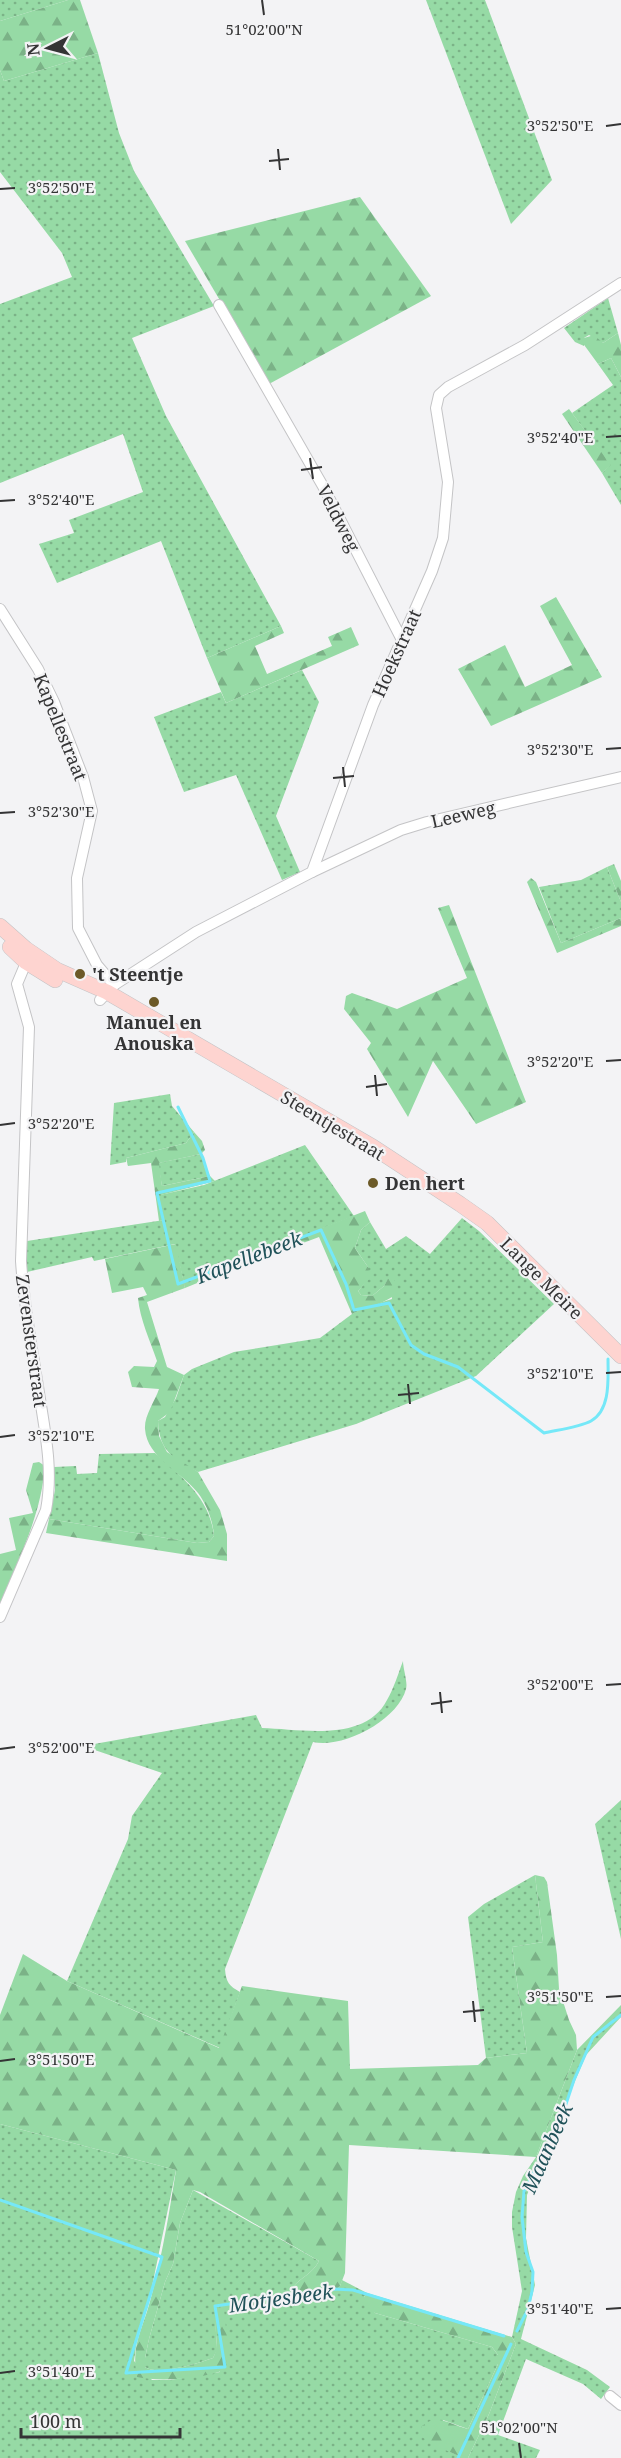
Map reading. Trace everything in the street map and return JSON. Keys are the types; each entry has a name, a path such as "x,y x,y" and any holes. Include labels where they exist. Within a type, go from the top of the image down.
{"street":[{"name":"Hoekstraat","path":"312,872 373,705 432,571 443,538 448,482 437,423 436,408 439,394 525,345 621,283"},
{"name":"Veldweg","path":"219,304 324,488 402,640"},
{"name":"Kapellestraat","path":"0,609 38,669 54,702 83,777 92,811 77,878 78,928 97,965 107,993"},
{"name":"Leeweg","path":"312,872 401,830 427,822 621,777"},
{"path":"107,993 196,932 312,872"},
{"name":"Steentjestraat","path":"0,926 28,957"},
{"name":"Steentjestraat","path":"0,935 52,979 107,993 373,1147 459,1204"},
{"name":"Zevensterstraat","path":"0,1617 46,1510 49,1494 49,1453 23,1292 21,1261 29,1027 17,984 28,957"},
{"name":"Lange Meire","path":"459,1204 487,1223 621,1356"},
{"path":"610,2396 621,2405"}],"green space":[{"path":"0,0 68,0 0,21"},
{"path":"68,0 80,0 98,53 4,81 0,70 0,21"},
{"path":"426,0 485,0 552,180 511,224"},
{"path":"98,53 119,133 134,171 214,306 132,338 166,416 281,626 207,658 161,541 57,583 39,544 74,533 69,520 143,492 123,434 0,483 0,304 72,277 62,253 0,172 0,70 4,81"},
{"path":"360,197 431,296 269,384 185,241"},
{"path":"608,298 618,333 603,343 589,335 584,338 584,346 575,342 564,328"},
{"path":"618,333 621,345 621,377 611,358 598,364 582,342 584,338 594,335 603,343"},
{"path":"611,358 621,377 621,505 602,473 610,465 572,413 613,385 598,364"},
{"path":"569,409 611,465 602,473 562,414"},
{"path":"556,597 602,677 491,726 458,669 505,645 525,687 572,665 540,606"},
{"path":"281,626 284,633 255,646 267,674 332,646 328,637 351,627 359,645 226,703 207,658"},
{"path":"302,670 319,702 276,816 300,872 282,880 236,775 184,792 154,717 221,692 226,703"},
{"path":"614,864 621,881 621,902 607,867"},
{"path":"607,867 621,902 621,918 561,943 539,887 581,880"},
{"path":"531,878 536,882 561,943 621,918 621,926 557,953 527,882"},
{"path":"449,905 526,1102 476,1124 433,1061 408,1117 367,1049 371,1043 344,1009 346,996 352,993 397,1009 467,978 438,908"},
{"path":"170,1094 172,1106 194,1132 186,1143 126,1158 126,1162 110,1165 114,1103"},
{"path":"194,1132 202,1141 205,1150 201,1154 159,1163 162,1186 210,1176 215,1181 161,1195 165,1220 159,1221 151,1163 128,1166 126,1158 186,1143"},
{"path":"305,1145 354,1216 205,1274 207,1279 185,1288 175,1244 94,1261 92,1257 27,1272 27,1241 164,1220 160,1195 204,1185"},
{"path":"201,1154 210,1176 162,1186 158,1163"},
{"path":"365,1211 370,1222 361,1230 355,1248 368,1267 370,1278 358,1291 361,1295 372,1296 384,1286 389,1277 393,1277 399,1291 383,1302 352,1314 319,1237 207,1279 205,1274"},
{"path":"462,1218 479,1231 554,1304 476,1376 356,1424 198,1472 169,1453 161,1440 158,1421 165,1417 176,1398 184,1375 192,1369 234,1352 320,1338 363,1308 392,1299 389,1278 384,1286 372,1296 361,1295 358,1291 364,1284 368,1267 355,1248 361,1230 370,1222 386,1249 406,1236 430,1254"},
{"path":"176,1244 185,1288 147,1302 167,1367 184,1375 170,1412 158,1421 159,1436 167,1452 198,1472 220,1510 227,1534 227,1561 46,1533 49,1519 197,1543 209,1542 214,1536 207,1508 198,1493 158,1456 147,1439 146,1419 159,1389 132,1387 128,1372 134,1366 154,1367 157,1361 139,1306 138,1298 147,1295 143,1287 112,1293 105,1259"},
{"path":"155,1453 201,1499 207,1510 214,1536 209,1542 197,1543 49,1519 55,1490 54,1467 76,1466 77,1474 97,1473 99,1454"},
{"path":"39,1462 45,1466 39,1502 28,1537 0,1604 0,1554 16,1550 9,1518 33,1513 26,1490 33,1463"},
{"path":"403,1661 406,1689 401,1700 381,1721 368,1730 339,1741 313,1742 225,1969 229,1983 240,1992 220,2048 67,1981 128,1839 132,1816 162,1773 83,1746 256,1715 262,1728 313,1731 348,1728 364,1723 377,1714 394,1686"},
{"path":"621,1800 621,1939 595,1824"},
{"path":"535,1875 543,1942 512,1947 527,2053 486,2058 468,1917 484,1904"},
{"path":"535,1875 544,1877 547,1882 557,1955 559,1989 576,2035 577,2050 536,2157 349,2145 345,2273 340,2286 323,2298 237,2310 238,2299 289,2292 296,2283 313,2270 319,2261 193,2190 180,2223 173,2264 165,2282 149,2339 145,2367 159,2370 169,2369 213,2358 216,2346 215,2319 218,2307 224,2309 228,2347 226,2369 182,2379 137,2377 136,2348 157,2272 176,2170 0,2124 0,2015 23,1954 67,1981 219,2048 242,1986 348,2001 350,2069 478,2065 486,2058 527,2053 512,1947 543,1942"},
{"path":"621,2005 621,2017 586,2055 527,2195 526,2238 535,2285 521,2339 587,2370 610,2387 601,2399 583,2384 526,2359 498,2435 540,2450 536,2458 468,2458 489,2414 516,2344 512,2337 522,2291 512,2227 516,2192 523,2176 536,2157 577,2050"},
{"path":"0,2124 176,2170 148,2306 137,2338 134,2361 152,2380 170,2380 220,2372 215,2315 217,2350 213,2358 169,2369 159,2370 145,2367 149,2339 165,2282 173,2264 180,2223 193,2190 319,2261 313,2270 296,2283 289,2292 238,2299 340,2286 342,2280 367,2293 364,2297 375,2313 492,2347 498,2355 498,2364 468,2429 443,2420 450,2452 460,2456 459,2458 0,2458"},
{"path":"367,2293 512,2337 516,2344 489,2414 468,2458 459,2458 422,2437 422,2426 433,2420 439,2420 468,2429 498,2364 498,2355 492,2347 375,2313 365,2307 364,2297"}],"waterway":[{"name":"Kapellebeek","path":"178,1107 203,1158 210,1181 157,1193 178,1284 321,1230 346,1284 354,1310 389,1303 411,1345 424,1354 458,1367 544,1433 581,1425 597,1416 607,1393 608,1359"},
{"name":"Maanbeek","path":"517,2331 528,2309 533,2272 526,2252 522,2217 524,2191 559,2125 574,2080 593,2037 621,2015"},
{"name":"Motjesbeek","path":"0,2200 162,2257 126,2373 225,2367 215,2306 334,2289 353,2290 504,2336"},
{"name":"Maanbeek","path":"458,2458 511,2344"}],"place":[{"name":"'t Steentje","path":"80,974"},
{"name":"Manuel en Anouska","path":"154,1002"},
{"name":"Den hert","path":"373,1183"}]}
